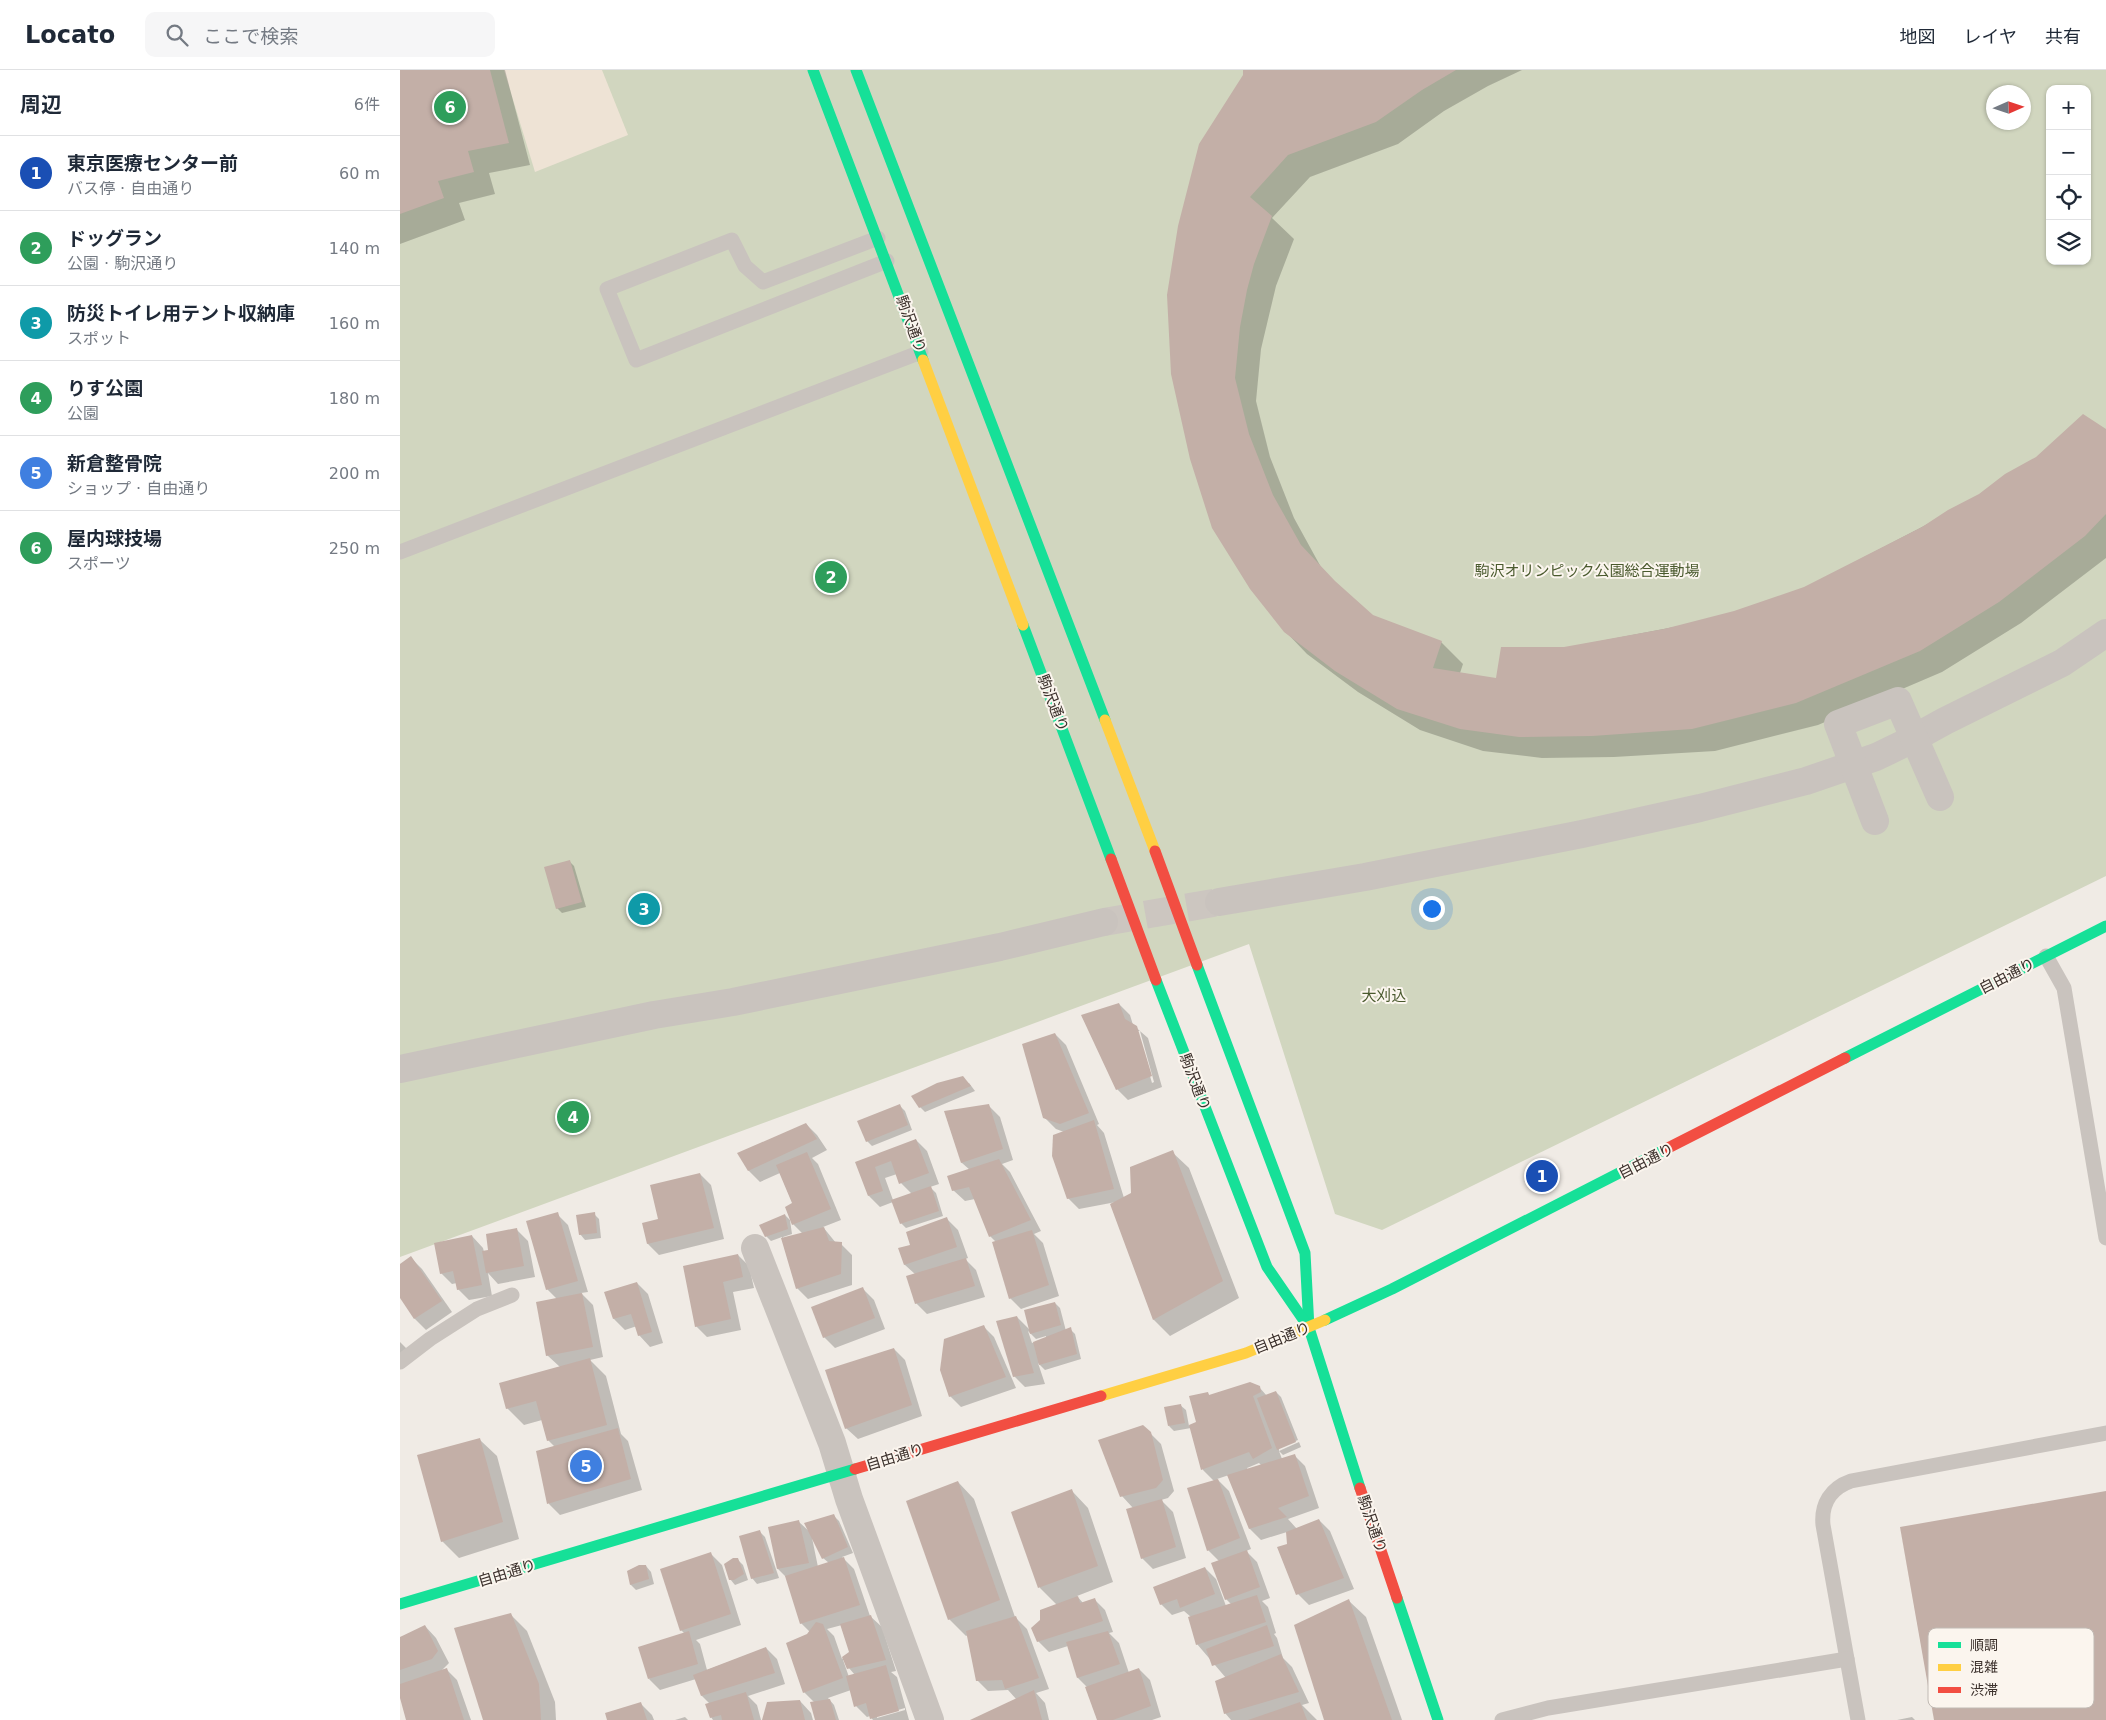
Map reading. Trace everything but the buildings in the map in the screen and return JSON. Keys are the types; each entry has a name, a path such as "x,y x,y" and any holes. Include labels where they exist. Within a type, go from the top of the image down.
{"main road":[{"name":"駒沢通り","path":"814,70 1156,980 1267,1267 1309,1328"},
{"name":"駒沢通り","path":"856,70 1155,851 1305,1253 1309,1328 1330,1401 1438,1720"},
{"name":"自由通り","path":"400,1604 1246,1353 1309,1328 1392,1289 2106,926"}],"street":[{"path":"1219,902 1365,877 1582,834 1700,808 1806,781 1876,756 1905,743 2062,663 2106,633"},
{"path":"1875,821 1838,724 1898,701 1940,797"},
{"path":"400,1069 654,1015 733,1002 1000,947 1104,922"},
{"path":"755,1248 832,1443 849,1499 930,1720"}],"lane":[{"path":"878,238 763,282 745,266 732,240 607,288 636,360 887,261"},
{"path":"400,552 921,352"},
{"path":"2046,956 2064,988 2106,1238"},
{"path":"400,1362 430,1339 477,1309 512,1295"},
{"path":"1858,1720 1822,1525 1825,1504 1828,1498 1838,1487 1851,1481 2106,1434"},
{"path":"1502,1720 1551,1714 1847,1659"}],"green space":[{"name":"駒沢オリンピック公園総合運動場","path":"400,70 2106,70 2106,876 1382,1230 1335,1214 1249,944 400,1257"}],"shaded area":[{"path":"504,70 602,70 628,135 535,172"}],"tunnel":[{"path":"1104,922 1219,902"}],"traffic: fast":[{"path":"813,70 923,360"},
{"path":"856,70 1105,720"},
{"path":"1023,625 1111,859"},
{"path":"1845,1058 2106,926"},
{"path":"1197,965 1305,1253 1309,1328 1360,1488"},
{"path":"1156,980 1267,1267 1309,1328"},
{"path":"1325,1320 1392,1289 1666,1149"},
{"path":"400,1604 855,1469"},
{"path":"1397,1598 1438,1720"}],"traffic: slow":[{"path":"923,360 1023,625"},
{"path":"1105,720 1155,851"},
{"path":"1101,1396 1246,1353 1325,1320"}],"traffic: jam":[{"path":"1155,851 1197,965"},
{"path":"1111,859 1156,980"},
{"path":"1666,1149 1845,1058"},
{"path":"855,1469 1101,1396"},
{"path":"1360,1488 1397,1598"}],"place":[{"name":"屋内球技場","path":"450,107"},
{"name":"ドッグラン","path":"831,577"},
{"name":"防災トイレ用テント収納庫","path":"644,909"},
{"name":"りす公園","path":"573,1117"},
{"name":"東京医療センター前","path":"1542,1176"},
{"name":"新倉整骨院","path":"586,1466"}],"park label":[{"name":"大刈込","path":"1384,996"}]}
